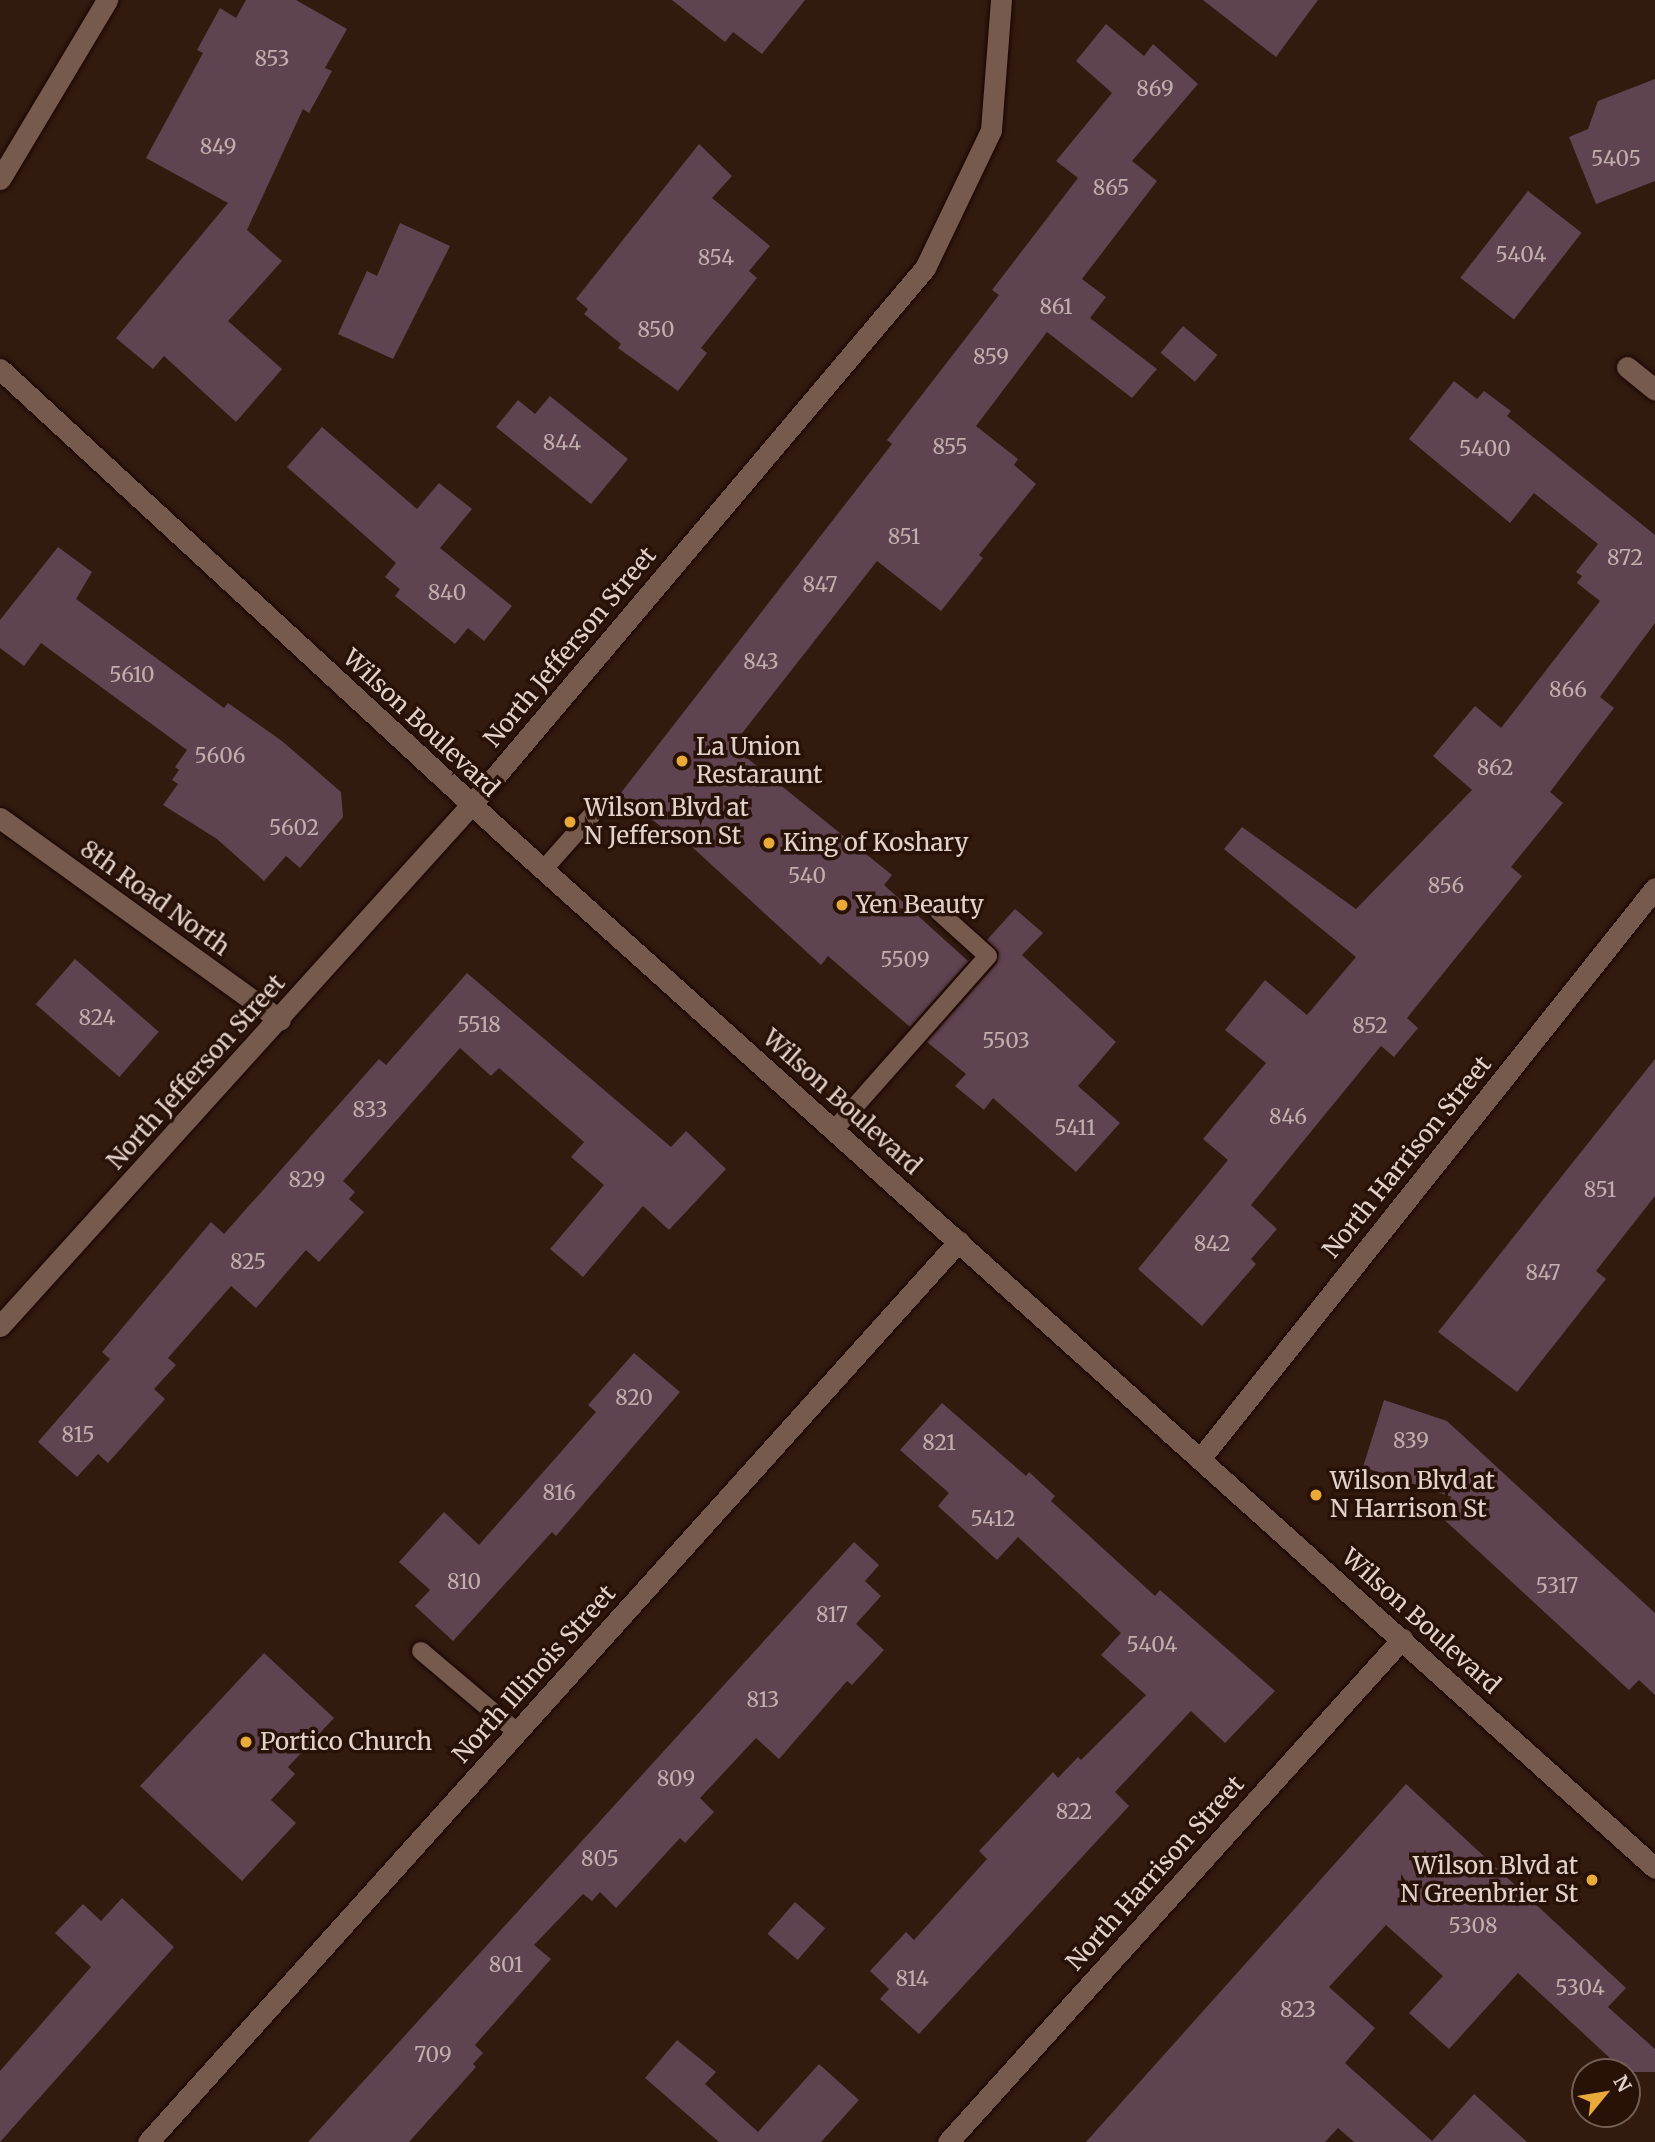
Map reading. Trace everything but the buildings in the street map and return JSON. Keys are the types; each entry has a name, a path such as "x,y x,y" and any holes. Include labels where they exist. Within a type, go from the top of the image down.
{"street":[{"path":"0,179 107,0"},
{"name":"North Jefferson Street","path":"0,1326 280,1020 471,805 925,268 991,130 1001,0"},
{"path":"1627,367 1655,390"},
{"name":"Wilson Boulevard","path":"0,369 471,805 1655,1868"},
{"name":"8th Road North","path":"0,818 280,1020"},
{"name":"North Harrison Street","path":"1199,1459 1655,888"},
{"name":"North Illinois Street","path":"148,2142 959,1241"},
{"name":"North Harrison Street","path":"948,2142 1402,1639"}],"lane":[{"path":"544,869 598,808"},
{"path":"834,1130 988,956 938,911"},
{"path":"421,1651 517,1732"}],"place":[{"name":"La Union Restaraunt","path":"682,761"},
{"name":"Wilson Blvd at N Jefferson St","path":"570,822"},
{"name":"King of Koshary","path":"769,843"},
{"name":"Yen Beauty","path":"842,905"},
{"name":"Wilson Blvd at N Harrison St","path":"1316,1495"},
{"name":"Portico Church","path":"246,1742"},
{"name":"Wilson Blvd at N Greenbrier St","path":"1592,1880"}]}
